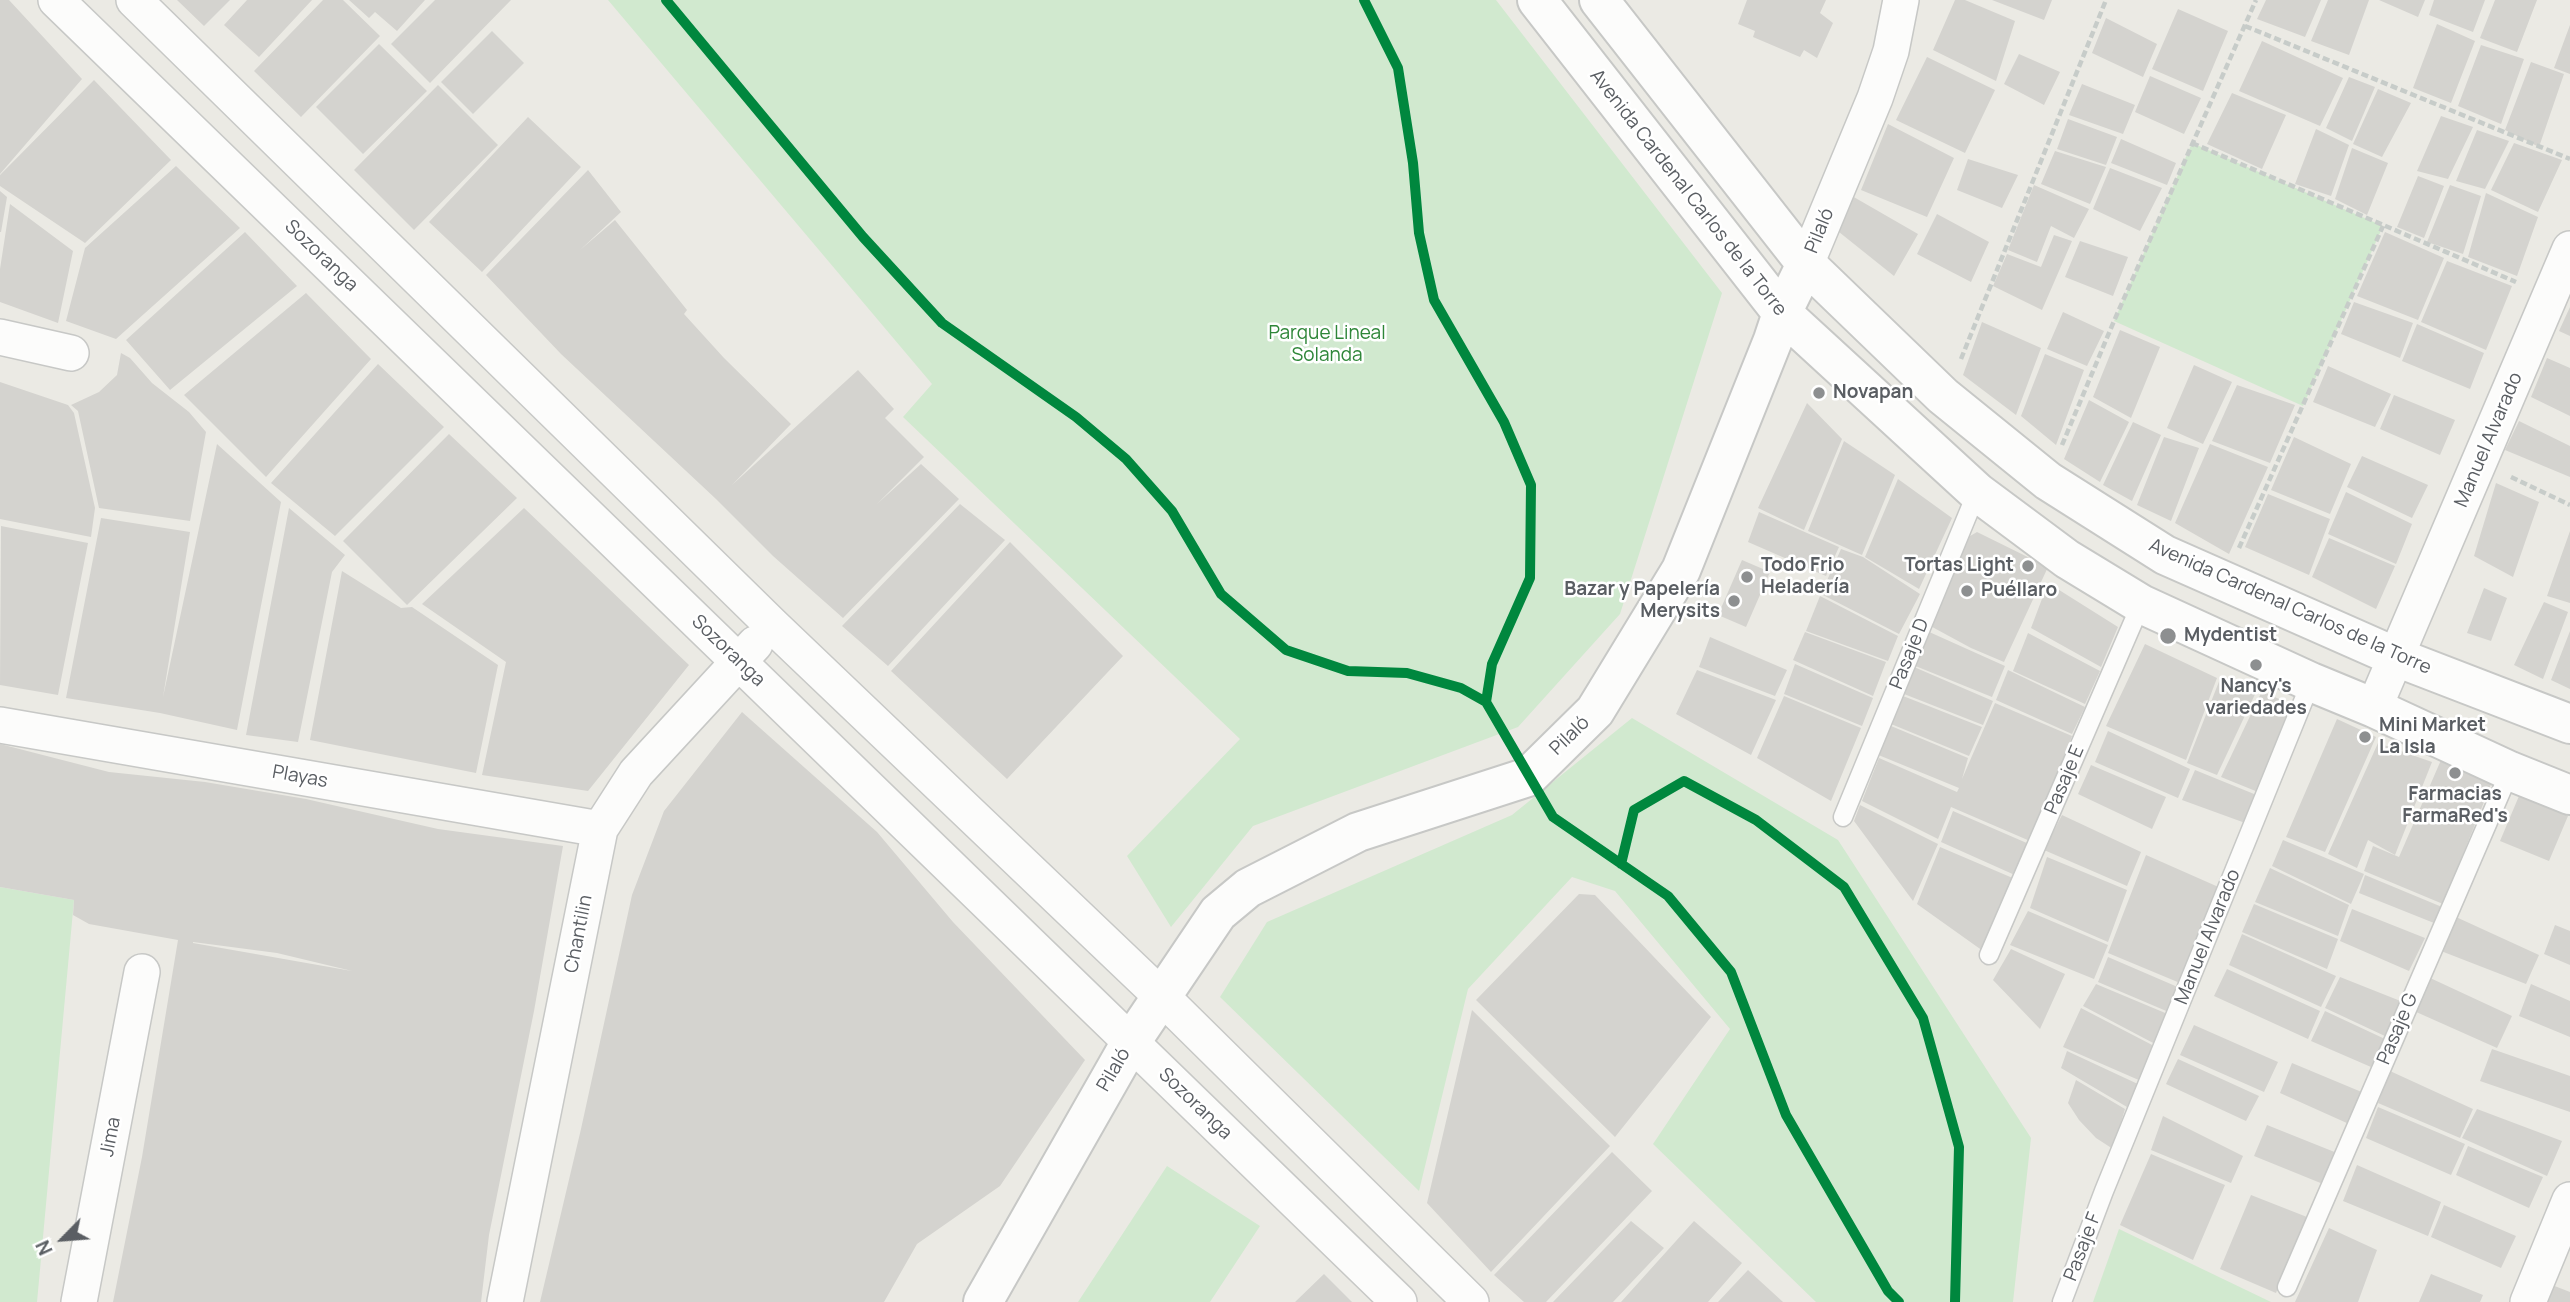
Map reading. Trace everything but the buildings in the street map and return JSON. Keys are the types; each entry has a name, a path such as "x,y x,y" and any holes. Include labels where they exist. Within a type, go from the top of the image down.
{"street":[{"name":"Sozoranga","path":"56,0 1399,1302"},
{"path":"134,0 772,625 1161,996 1472,1302"},
{"name":"Avenida Cardenal Carlos de la Torre","path":"1537,0 1782,313 1977,492 2067,559 2141,604 2510,771 2570,795"},
{"name":"Avenida Cardenal Carlos de la Torre","path":"1599,0 1806,264 1943,396 2048,481 2165,555 2396,657 2570,724"},
{"name":"Pilaló","path":"983,1302 1130,1042 1218,913 1248,888 1358,832 1528,777 1595,711 1681,570 1782,313 1806,264 1875,98 1891,51 1901,0"},
{"name":"Manuel Alvarado","path":"2374,708 2570,249"},
{"path":"0,337 71,353"},
{"name":"Chantilin","path":"505,1302 600,829 636,773 772,625"},
{"name":"Playas","path":"0,725 600,829"},
{"name":"Jima","path":"79,1302 142,972"},
{"path":"2528,1302 2570,1200"},
{"path":"1408,1302 1441,1272"}],"lane":[{"name":"Pasaje D","path":"1843,817 1977,492"},
{"name":"Pasaje E","path":"1989,955 2141,604"},
{"name":"Manuel Alvarado","path":"2104,1191 2311,682"},
{"name":"Pasaje G","path":"2287,1287 2510,771"},
{"name":"Pasaje F","path":"2062,1302 2104,1191"}],"path":[{"path":"1364,0 1398,68 1413,163 1419,233 1434,300 1504,422 1531,485 1530,578 1492,664 1482,699 1528,777"},
{"path":"1958,365 2106,0"},
{"path":"2060,449 2256,0"},
{"path":"2245,26 2570,159"},
{"path":"2192,143 2519,284"},
{"path":"2237,552 2383,226"},
{"path":"2502,473 2570,505"}],"green space":[{"name":"Parque Lineal Solanda","path":"608,0 1496,0 1722,293 1620,614 1518,727 1253,826 1171,927 1127,856 1240,739 903,417 932,384"},
{"path":"2192,143 2383,226 2303,406 2114,321"},
{"path":"1632,718 1838,840 2031,1138 2013,1302 1816,1302 1653,1144 1730,1029 1615,891 1572,877 1468,989 1419,1191 1220,997 1267,922 1512,815"},
{"path":"0,887 74,900 37,1302 0,1302"},
{"path":"1167,1166 1260,1226 1210,1302 1078,1302"},
{"path":"2119,1229 2271,1302 2093,1302"}],"cycle path":[{"path":"666,0 863,237 942,323 1076,417 1126,459 1172,511 1221,594 1286,650 1348,671 1407,673 1461,688 1486,702"},
{"path":"1364,0 1398,68 1413,163 1419,233 1434,300 1504,422 1531,485 1530,578 1492,664 1486,702 1553,817 1668,896 1731,972 1786,1115 1888,1291 1899,1302"},
{"path":"1621,864 1634,810 1684,781 1756,820 1844,887 1923,1018 1959,1147 1955,1302"}],"place":[{"name":"Novapan","path":"1819,393"},
{"name":"Tortas Light","path":"2028,566"},
{"name":"Todo Frio Heladería","path":"1747,577"},
{"name":"Puéllaro","path":"1967,591"},
{"name":"Bazar y Papelería Merysits","path":"1734,601"},
{"name":"Mydentist","path":"2168,636"},
{"name":"Nancy's variedades","path":"2256,665"},
{"name":"Mini Market La Isla","path":"2365,737"},
{"name":"Farmacias FarmaRed's","path":"2455,773"}]}
